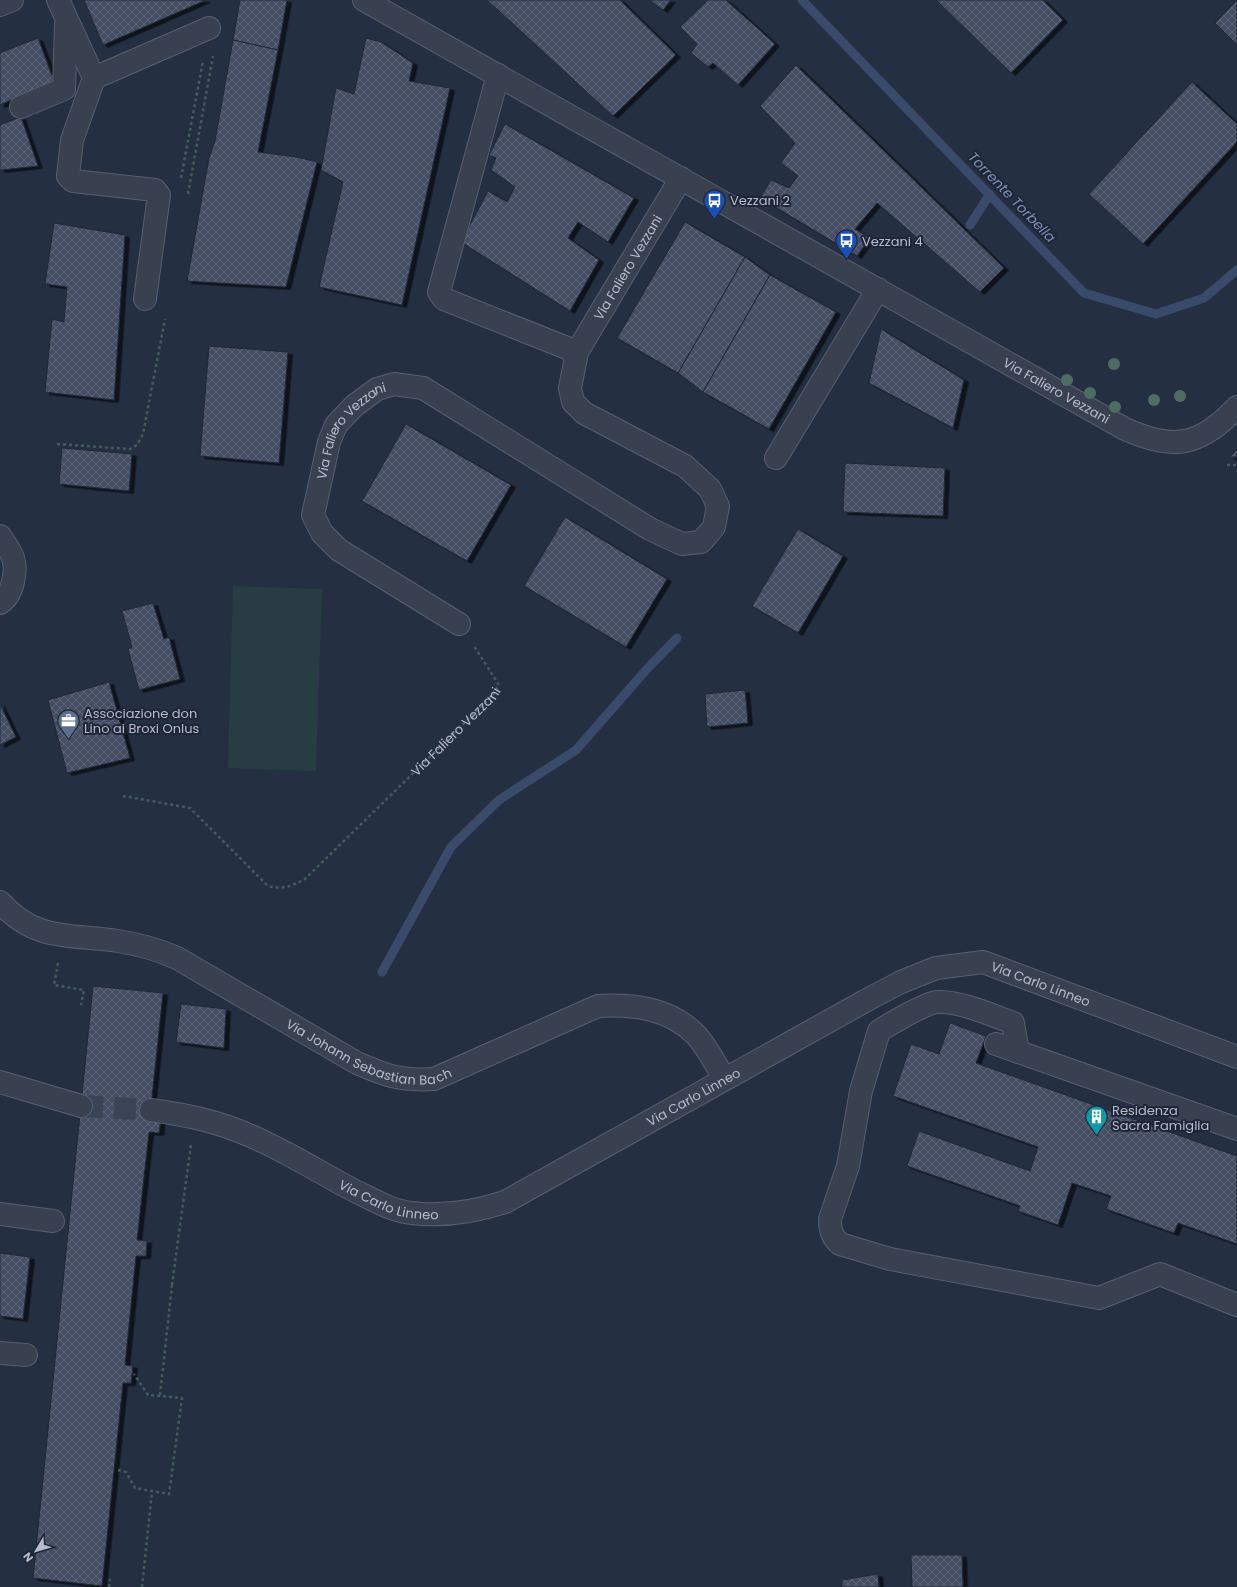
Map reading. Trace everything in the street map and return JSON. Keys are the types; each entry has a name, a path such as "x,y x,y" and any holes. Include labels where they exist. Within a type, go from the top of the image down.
{"street":[{"path":"0,5 12,0"},
{"name":"Via Faliero Vezzani","path":"364,0 1119,426 1142,437 1161,442 1180,443 1197,438 1223,422 1237,407"},
{"path":"62,9 94,78 72,140 68,176 73,181 155,190 158,195 145,299"},
{"path":"21,107 62,91 66,86 62,9"},
{"path":"94,78 209,28"},
{"path":"498,75 439,292 444,299 577,352"},
{"name":"Via Faliero Vezzani","path":"459,624 339,550 322,533 313,515 329,442 336,425 354,406 377,389 394,384 423,388 665,537 682,544 701,542 714,527 718,506 710,489 685,466 584,413 573,402 570,388 577,352 681,178"},
{"path":"776,458 878,289"},
{"path":"0,536 11,553 16,570 12,588 6,599 0,603"},
{"name":"Via Johann Sebastian Bach","path":"0,902 9,912 34,929 47,934 120,941 162,952 177,958 357,1063 384,1075 410,1081 434,1079 598,1006 626,1005 652,1009 674,1019 696,1035 724,1078"},
{"name":"Via Carlo Linneo","path":"151,1110 195,1116 224,1124 252,1136 382,1204 411,1213 443,1215 476,1211 505,1202 724,1078 901,982 936,968 983,962 1237,1057"},
{"path":"1018,1052 1013,1023 968,1007 937,1002 902,1017 879,1031 861,1091 848,1166 830,1220 830,1229 834,1238 840,1244 890,1258 1099,1298 1160,1274 1237,1305"},
{"path":"996,1044 1237,1129"},
{"path":"0,1082 81,1106"},
{"path":"0,1214 53,1221"},
{"path":"0,1353 26,1355"}],"path":[{"path":"184,160 209,28"},
{"path":"1228,465 1237,465"},
{"name":"Via Faliero Vezzani","path":"123,796 190,808 268,886 283,888 294,885 305,879 493,695 499,685 459,624"},
{"path":"63,935 54,985 84,990 81,1005"},
{"path":"160,1396 172,1285 195,1116"},
{"path":"172,1285 173,1280"},
{"path":"118,1470 126,1472 135,1488 169,1494 182,1398 148,1395 134,1374"},
{"path":"142,1587 152,1492"},
{"path":"108,1587 110,1579"}],"green space":[{"path":"233,586 322,589 316,771 228,768"}],"building":[{"path":"84,0 206,0 103,45"},
{"path":"240,0 287,0 278,50 233,40"},
{"path":"487,0 620,0 676,55 613,116"},
{"path":"649,0 671,0 663,10"},
{"path":"708,0 726,0 775,44 738,85 713,63 708,67 691,53 697,44 680,27"},
{"path":"936,0 1043,0 1063,20 1011,73"},
{"path":"1237,0 1237,45 1215,23"},
{"path":"38,38 54,81 0,105 0,53"},
{"path":"366,38 381,42 413,63 409,81 450,88 402,305 319,287 343,182 321,170 336,88 354,94"},
{"path":"233,40 278,50 258,152 297,157 317,162 286,287 187,281 209,158 215,141"},
{"path":"796,65 1004,268 980,292 877,203 855,229 870,238 857,256 760,198 771,180 789,188 798,176 781,163 795,143 760,106"},
{"path":"1192,82 1237,124 1237,142 1143,244 1089,194"},
{"path":"21,117 38,166 0,170 0,125"},
{"path":"505,124 634,198 608,242 578,222 568,238 599,260 570,311 461,242 488,191 507,202 515,187 491,170 496,158 489,155"},
{"path":"685,222 745,257 678,373 617,338"},
{"path":"54,223 125,235 114,400 45,392 52,319 64,322 67,287 45,284"},
{"path":"745,257 770,275 703,392 678,373"},
{"path":"770,275 836,312 769,429 703,392"},
{"path":"881,329 964,380 953,428 869,383"},
{"path":"209,346 288,352 279,463 200,456"},
{"path":"406,424 511,485 467,561 362,501"},
{"path":"62,448 132,454 129,491 59,484"},
{"path":"1237,449 1237,457 1230,457"},
{"path":"845,463 945,468 943,516 843,512"},
{"path":"565,517 667,579 626,647 524,586"},
{"path":"798,529 843,556 798,633 752,606"},
{"path":"153,603 164,639 169,637 180,679 139,690 128,649 132,647 122,611"},
{"path":"109,682 130,758 67,773 48,700"},
{"path":"745,690 748,723 707,727 705,694"},
{"path":"0,704 16,737 0,745"},
{"path":"93,986 163,993 150,1116 161,1119 159,1133 149,1132 137,1240 147,1241 146,1256 136,1256 125,1365 133,1366 131,1383 123,1383 102,1586 33,1578"},
{"path":"181,1004 226,1009 224,1048 176,1042"},
{"name":"Residenza Sacra Famiglia","path":"950,1023 986,1036 976,1063 1237,1156 1237,1244 1178,1223 1174,1233 1106,1209 1111,1196 1072,1183 1058,1225 1018,1211 1020,1206 907,1166 919,1131 1030,1171 1038,1147 893,1096 911,1044 939,1054"},
{"path":"0,1253 30,1257 23,1319 0,1316"},
{"path":"911,1555 962,1555 963,1587 912,1587"},
{"path":"878,1574 879,1587 842,1587 842,1580"}],"waterway":[{"name":"Torrente Torbella","path":"802,0 1084,293 1156,314 1204,298 1237,270"},
{"path":"970,225 990,194"},
{"path":"382,972 451,847 499,800 576,750 647,669 677,638"}],"tunnel":[{"path":"81,1106 151,1110"}],"place":[{"name":"Vezzani 2","path":"714,220"},
{"name":"Vezzani 4","path":"847,260"},
{"name":"Associazione don Lino ai Broxi Onlus","path":"69,740"},
{"name":"Residenza Sacra Famiglia","path":"1097,1136"}]}
